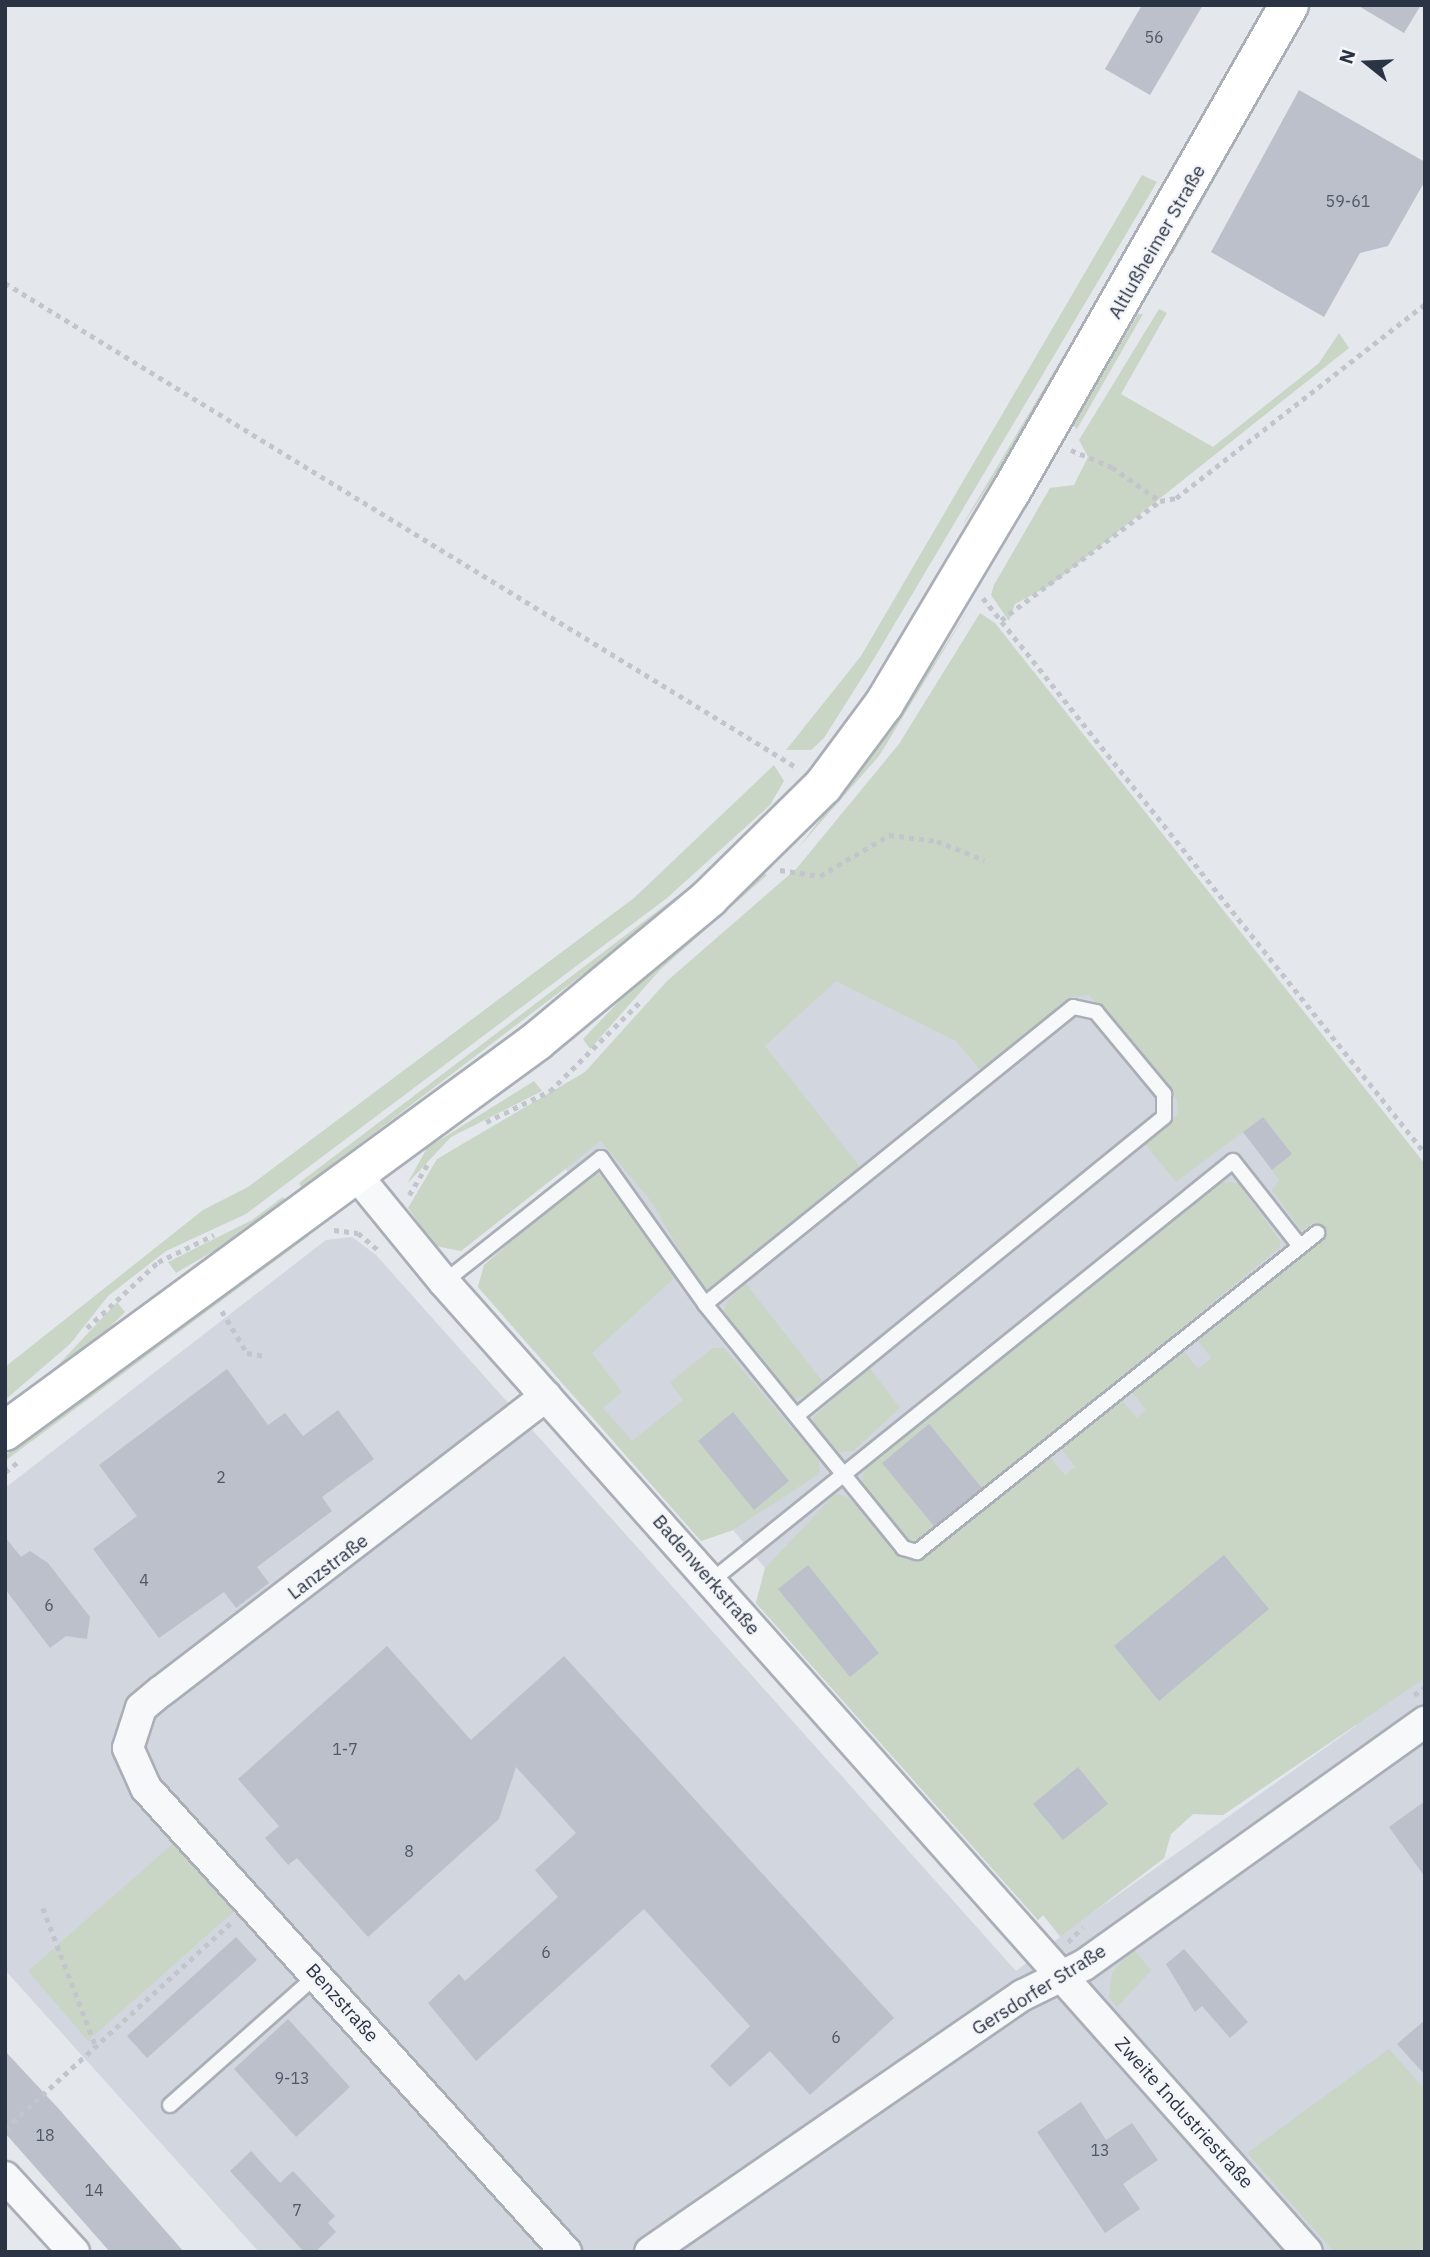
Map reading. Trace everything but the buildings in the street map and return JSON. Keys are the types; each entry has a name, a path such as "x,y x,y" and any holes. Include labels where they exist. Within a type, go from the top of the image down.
{"street":[{"name":"Altlußheimer Straße","path":"5,1431 354,1172 537,1041 756,855 823,786 884,704 1020,476 1289,5"},
{"name":"Badenwerkstraße","path":"354,1172 444,1282 1062,1975"},
{"name":"Lanzstraße","path":"128,1748 141,1708 161,1691 546,1396"},
{"name":"Gersdorfer Straße","path":"650,2252 1062,1975 1425,1722"},
{"name":"Benzstraße","path":"128,1748 146,1788 254,1903 566,2252"},
{"name":"Zweite Industriestraße","path":"1062,1975 1307,2252"},
{"path":"5,2177 74,2252"}],"lane":[{"path":"705,1304 1073,1007 1091,1008 1114,1033 1164,1094 1164,1117 797,1415"},
{"path":"444,1282 601,1158 705,1304 842,1469 903,1548 927,1549 1317,1233"},
{"path":"710,1582 842,1469 1233,1161 1300,1247"},
{"path":"170,2105 317,1975"}],"path":[{"path":"5,283 804,772"},
{"path":"1001,620 1160,502 1176,498 1425,304"},
{"path":"1068,448 1112,467 1160,502"},
{"path":"989,606 1425,1153"},
{"path":"756,855 795,876 820,876 889,835 937,841 984,860"},
{"path":"480,1124 549,1089 590,1055"},
{"path":"321,1234 358,1233 386,1214 437,1156"},
{"path":"222,1311 247,1353 267,1356"},
{"path":"5,2129 95,2044 254,1903"},
{"path":"43,1908 95,2044"}],"shaded area":[{"path":"870,871 1291,1033 1425,1200 1425,2252 259,2252 5,1970 5,1488 326,1240 352,1237 376,1255 1016,1971 1060,1937 1043,1915 1038,1920 756,1603 765,1568 733,1530 701,1541 478,1287 484,1265 578,1185 542,1139","holes":["1356,1726 1091,1914 1164,1858 1171,1834 1193,1814 1223,1815"]}],"green space":[{"path":"1251,115 1172,255 1169,253"},
{"path":"1142,175 1157,182 872,662 824,738 811,750 786,750 861,656"},
{"path":"1149,212 1027,426 963,525 966,519"},
{"path":"1159,309 1167,313 1121,394 1213,447 1319,363 1339,333 1349,348 1051,585 1015,604 1009,621 991,595 994,585 1050,488 1074,485 1088,457 1079,440"},
{"path":"1138,314 1143,314 1077,429 1073,425"},
{"path":"972,604 879,756 799,847 903,711"},
{"path":"980,613 995,623 1425,1164 1425,1678 1223,1815 1193,1814 1171,1834 1164,1858 1061,1936 1043,1915 1038,1920 756,1603 765,1568 836,1493 849,1498 899,1556 922,1558 1049,1456 1065,1475 1075,1467 1060,1447 1121,1399 1137,1418 1146,1410 1131,1391 1183,1350 1198,1369 1211,1358 1197,1339 1324,1235 1314,1222 1302,1231 1272,1190 1279,1180 1272,1170 1292,1154 1263,1117 1176,1182 1144,1143 1178,1114 1177,1100 1089,995 1072,997 981,1071 956,1041 836,981 765,1046 860,1167 711,1289 700,1287 653,1204 601,1141 461,1251 435,1246 408,1208 437,1159 585,1072 667,981 797,868 899,744"},
{"path":"774,765 784,781 770,805 667,898 246,1214 166,1251 108,1296 70,1344 5,1400 5,1367 203,1210 248,1187 634,898"},
{"path":"784,797 789,802 707,880 302,1188 299,1183 701,878"},
{"path":"762,873 767,875 660,970 590,1049 583,1039 629,991"},
{"path":"534,1081 542,1091 451,1137 407,1184 427,1148"},
{"path":"589,1174 599,1174 678,1275 592,1353 622,1392 603,1408 632,1441 683,1400 670,1382 713,1348 724,1348 819,1460 819,1474 733,1530 701,1541 478,1287 484,1265"},
{"path":"1222,1182 1238,1183 1281,1242 1279,1248 927,1537 908,1542 861,1485 865,1466"},
{"path":"283,1197 287,1202 248,1231 176,1273 168,1262 252,1220"},
{"path":"306,1232 309,1236 5,1461 5,1455"},
{"path":"746,1284 824,1383 812,1394 793,1399 722,1316 728,1300"},
{"path":"117,1302 125,1312 82,1355 45,1379"},
{"path":"869,1367 900,1408 853,1451 837,1452 812,1422 814,1416"},
{"path":"177,1840 240,1906 88,2041 28,1971"},
{"path":"1133,1948 1151,1971 1117,2007 1109,1997 1112,1973"},
{"path":"1389,2049 1425,2090 1425,2252 1334,2252 1247,2153"}]}
